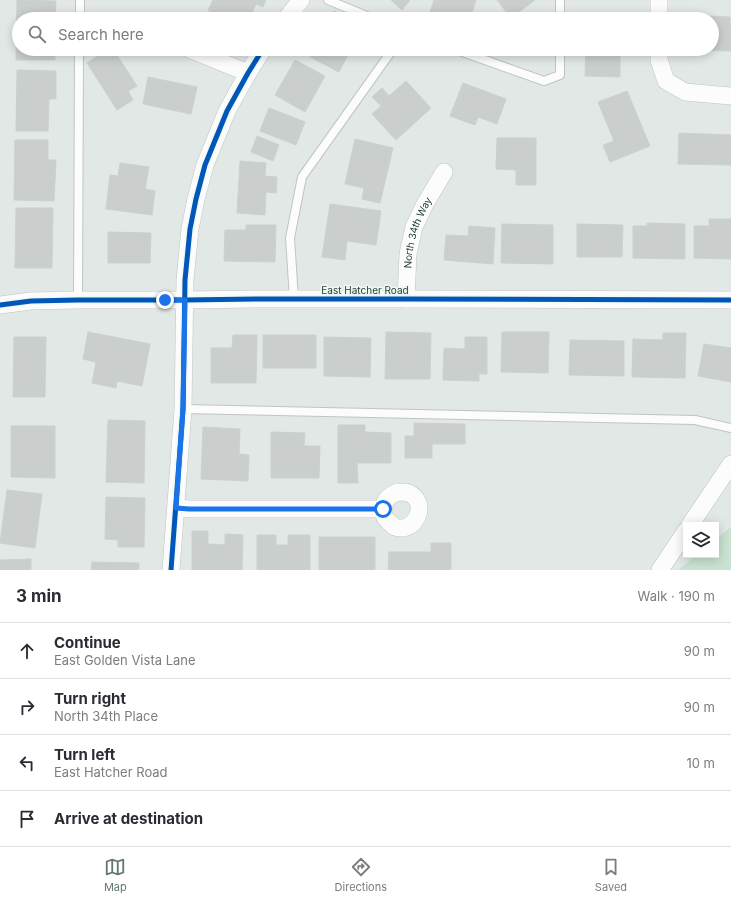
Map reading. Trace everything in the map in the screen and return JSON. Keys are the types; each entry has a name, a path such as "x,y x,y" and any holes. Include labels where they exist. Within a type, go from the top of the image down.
{"street":[{"path":"292,12 301,0"},
{"path":"659,12 660,0"},
{"path":"206,56 248,73"},
{"path":"171,570 183,409 185,280 190,229 205,165 228,111 259,56"},
{"path":"659,56 666,81 684,92 731,96"},
{"name":"North 34th Way","path":"406,299 408,254 414,227 425,204 444,172"},
{"name":"East Hatcher Road","path":"0,305 31,301 78,300 731,300"},
{"path":"692,522 731,464"},
{"path":"176,508 383,509"},
{"path":"660,570 683,536"}],"lane":[{"path":"80,0 80,12"},
{"path":"328,0 357,12"},
{"path":"560,0 560,12"},
{"path":"78,300 79,56"},
{"path":"294,299 290,238 302,177 388,56"},
{"path":"474,56 544,81 560,75 560,56"},
{"path":"183,409 695,420 731,428"}],"green space":[{"path":"731,527 731,570 678,570 693,558 719,558 719,537"}],"building":[{"path":"17,0 56,1 55,12 17,12"},
{"path":"213,0 266,0 263,7 256,4 252,12 212,12 208,10"},
{"path":"391,0 410,0 402,10"},
{"path":"434,0 476,0 472,12 430,12"},
{"path":"497,0 535,0 519,12 506,12"},
{"path":"719,17 730,17 731,51 719,51"},
{"path":"16,56 55,56 55,60 16,60"},
{"path":"98,56 118,56 137,86 128,91 133,100 117,110 87,63"},
{"path":"310,56 347,56 339,72"},
{"path":"586,56 620,56 620,77 585,76"},
{"path":"295,60 325,76 305,112 275,95"},
{"path":"17,70 56,71 56,99 49,99 48,131 16,131"},
{"path":"148,77 197,87 191,114 143,104"},
{"path":"406,81 431,108 396,140 372,114 381,106 372,97 382,88 389,96"},
{"path":"463,83 506,99 497,124 478,117 475,125 450,116"},
{"path":"627,91 650,146 610,162 603,145 614,141 598,102"},
{"path":"269,108 305,122 296,145 260,131"},
{"path":"679,133 731,135 731,165 678,164"},
{"path":"257,136 279,145 273,161 251,152"},
{"path":"497,138 536,138 536,185 516,185 516,170 496,169"},
{"path":"355,139 393,148 380,203 362,199 364,188 345,184"},
{"path":"15,140 48,140 48,160 56,160 54,201 14,200"},
{"path":"240,161 266,163 265,176 277,177 276,193 266,192 265,215 237,213"},
{"path":"120,163 149,167 145,189 155,191 152,215 106,209 110,175 118,176"},
{"path":"330,204 381,211 376,245 347,241 345,260 322,257"},
{"path":"16,208 53,208 52,268 15,268"},
{"path":"709,219 731,219 731,259 694,258 694,226 709,226"},
{"path":"647,223 685,224 685,259 633,258 633,226 647,226"},
{"path":"502,224 553,225 553,264 501,263"},
{"path":"577,224 623,225 622,257 577,257"},
{"path":"246,225 276,225 275,262 224,261 225,230 246,230"},
{"path":"469,226 495,228 493,264 444,260 446,235 468,236"},
{"path":"108,232 151,233 150,263 108,263"},
{"path":"88,332 150,344 142,386 117,381 116,388 92,383 96,362 83,359"},
{"path":"386,332 431,333 430,379 385,379"},
{"path":"502,332 549,332 548,373 501,372"},
{"path":"663,333 686,333 685,378 632,377 633,339 663,340"},
{"path":"233,335 257,335 256,383 211,383 211,348 232,348"},
{"path":"263,335 316,335 316,368 263,368"},
{"path":"14,337 46,337 45,397 13,397"},
{"path":"324,337 371,338 370,377 324,376"},
{"path":"465,337 487,337 487,374 479,374 479,381 443,380 444,348 465,349"},
{"path":"570,340 624,341 624,376 569,375"},
{"path":"704,344 731,348 731,382 698,376"},
{"path":"108,420 145,421 144,483 106,482"},
{"path":"414,423 465,424 465,444 432,444 432,458 405,458 405,436 414,436"},
{"path":"338,425 365,425 365,432 391,433 391,463 357,463 358,483 338,483"},
{"path":"11,426 55,426 55,478 11,477"},
{"path":"203,427 240,429 239,454 249,455 248,481 201,479"},
{"path":"271,432 305,433 304,446 320,446 319,478 271,478"},
{"path":"7,490 42,494 35,548 0,543"},
{"path":"106,497 145,498 144,547 118,547 118,540 105,539"},
{"path":"192,531 208,531 208,544 225,545 225,534 243,535 242,570 192,570"},
{"path":"257,535 276,535 276,545 288,545 288,535 310,535 310,570 257,570"},
{"path":"319,537 375,537 375,570 319,570"},
{"path":"431,543 451,543 451,570 388,570 389,552 431,552"},
{"path":"31,559 31,570 0,570 0,560"},
{"path":"92,562 139,563 139,570 91,570"}],"cycle path":[{"path":"171,570 183,409 185,280 190,229 205,165 227,111 259,56"},
{"path":"0,305 31,301 78,300 731,300"}],"route":[{"path":"165,300 185,300 183,409 176,508 383,509"}]}
